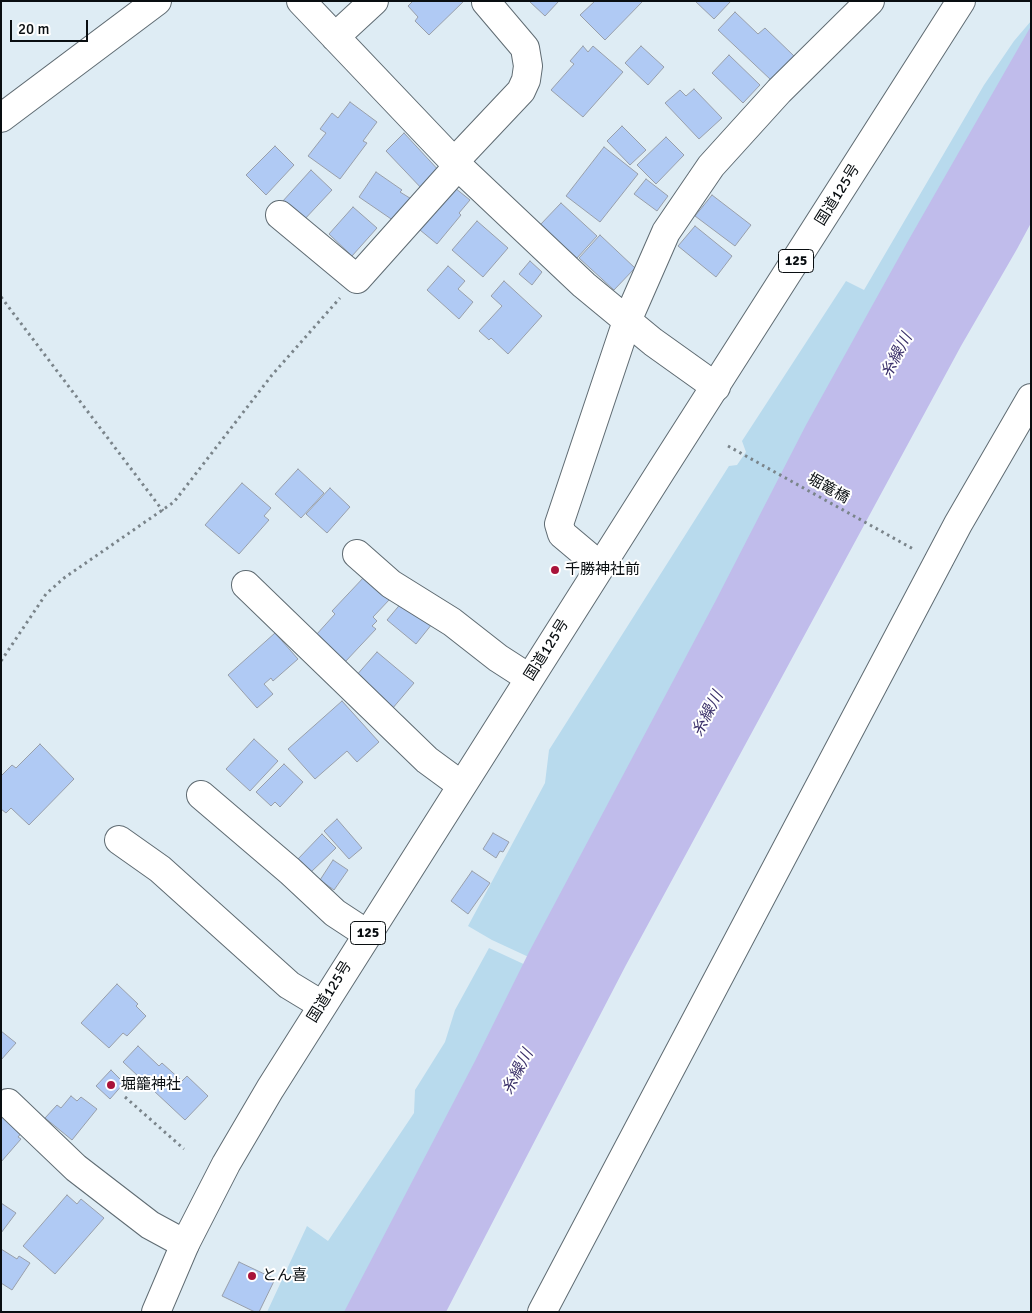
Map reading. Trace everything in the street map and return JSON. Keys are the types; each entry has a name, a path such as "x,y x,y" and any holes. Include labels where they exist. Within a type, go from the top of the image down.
{"main road":[{"path":"1,118 157,1"},
{"path":"300,1 456,164 584,285 627,321 716,387"},
{"path":"335,37 374,1"},
{"path":"600,566 562,534 559,524 627,321 666,232 711,166 779,91 870,1"},
{"name":"国道125号","path":"156,1312 185,1244 226,1164 322,1006 600,566 962,1"},
{"path":"280,216 357,279 521,91 526,80 528,66 525,48 486,2"},
{"path":"542,1312 954,532 1031,398"},
{"path":"357,554 391,584 452,622 498,658 529,678"},
{"path":"246,586 427,760 461,785"},
{"path":"201,796 290,871 335,913 367,934"},
{"path":"119,840 160,869 289,985 322,1006"},
{"path":"8,1103 76,1168 150,1225 185,1244"}],"path":[{"path":"1,661 46,594 64,578 174,502 272,375 357,279"},
{"path":"1,297 163,511"},
{"name":"堀篭橋","path":"728,446 912,548"},
{"path":"125,1097 184,1149"}],"shaded area":[{"path":"1031,21 1031,50 533,959 492,940 468,926 545,783 549,750 729,466 737,465 746,452 742,441 846,281 864,290 984,85 1014,41"},
{"path":"489,948 530,967 349,1312 267,1312 307,1226 328,1241 414,1113 415,1090 445,1042 455,1010"}],"water":[{"name":"糸繰川","path":"1031,26 1031,223 961,346 626,965 446,1312 344,1312 475,1061 529,952 715,602 806,425 908,241"}],"building":[{"path":"413,1 464,1 429,35 415,21 418,17 408,6"},
{"path":"529,1 559,1 545,16"},
{"path":"595,1 643,1 605,40 580,15"},
{"path":"695,1 731,1 714,19"},
{"path":"735,12 758,34 765,28 794,56 771,80 718,30"},
{"path":"583,46 588,52 593,46 623,72 583,117 551,90 574,64 570,61"},
{"path":"641,46 664,67 648,85 625,63"},
{"path":"729,55 760,85 743,103 712,73"},
{"path":"694,89 722,118 699,139 665,103 680,90 686,96"},
{"path":"350,102 377,122 363,141 367,143 340,179 308,156 326,133 320,129 332,113 338,118"},
{"path":"622,126 646,150 630,165 607,141"},
{"path":"404,133 442,174 424,191 386,151"},
{"path":"666,137 684,155 656,184 637,165"},
{"path":"275,146 294,165 266,195 246,175"},
{"path":"604,147 638,174 600,222 566,196"},
{"path":"311,170 332,190 303,221 282,202"},
{"path":"376,172 413,200 397,223 359,197"},
{"path":"646,179 668,196 657,211 634,194"},
{"path":"455,188 470,200 459,213 461,215 437,244 420,230"},
{"path":"712,195 751,225 735,246 695,216"},
{"path":"561,203 597,236 577,258 540,225"},
{"path":"353,207 377,228 352,256 329,234"},
{"path":"477,221 508,248 483,277 452,250"},
{"path":"695,226 732,256 716,277 678,246"},
{"path":"600,235 635,268 614,290 579,258"},
{"path":"530,261 542,272 532,285 519,274"},
{"path":"448,266 465,281 458,289 473,302 459,319 427,290"},
{"path":"504,281 542,316 508,354 491,338 489,340 479,331 502,306 491,296"},
{"path":"298,469 324,493 301,518 275,494"},
{"path":"242,483 271,508 264,516 269,520 239,554 205,525"},
{"path":"330,488 350,507 327,533 306,514"},
{"path":"365,576 390,599 373,617 377,621 372,626 376,629 345,662 316,635 335,614 332,611"},
{"path":"403,601 432,624 416,644 387,620"},
{"path":"275,633 298,659 273,681 271,678 264,684 273,694 257,708 228,675"},
{"path":"377,652 414,683 392,709 355,677"},
{"path":"342,701 379,742 357,762 347,751 315,779 288,749"},
{"path":"254,739 278,761 250,791 226,769"},
{"path":"40,744 74,779 29,825 11,808 6,813 1,809 1,776 12,765 16,768"},
{"path":"284,764 303,782 280,807 275,802 271,806 256,792"},
{"path":"337,819 362,848 349,859 324,831"},
{"path":"493,833 509,842 503,852 500,851 496,858 483,849"},
{"path":"322,834 336,848 310,873 297,860"},
{"path":"333,860 348,870 334,890 320,880"},
{"path":"472,871 490,883 468,914 451,901"},
{"path":"117,984 138,1004 136,1006 146,1016 127,1036 123,1033 109,1048 81,1023"},
{"path":"1,1031 16,1043 1,1060"},
{"path":"138,1046 159,1066 162,1063 182,1081 187,1076 208,1096 185,1120 123,1062"},
{"path":"111,1070 124,1083 110,1099 96,1086"},
{"path":"71,1096 77,1101 81,1097 97,1109 72,1140 45,1118 57,1105 61,1108"},
{"path":"1,1111 24,1130 18,1137 21,1139 1,1162"},
{"path":"67,1195 77,1204 81,1199 104,1218 55,1274 23,1246"},
{"path":"1,1203 16,1213 1,1233"},
{"path":"1,1249 17,1259 19,1256 30,1263 12,1290 1,1283"},
{"path":"239,1262 275,1279 259,1312 255,1312 222,1296"}],"place":[{"name":"千勝神社前","path":"555,570"},
{"name":"堀籠神社","path":"111,1085"},
{"name":"とん喜","path":"252,1276"}]}
